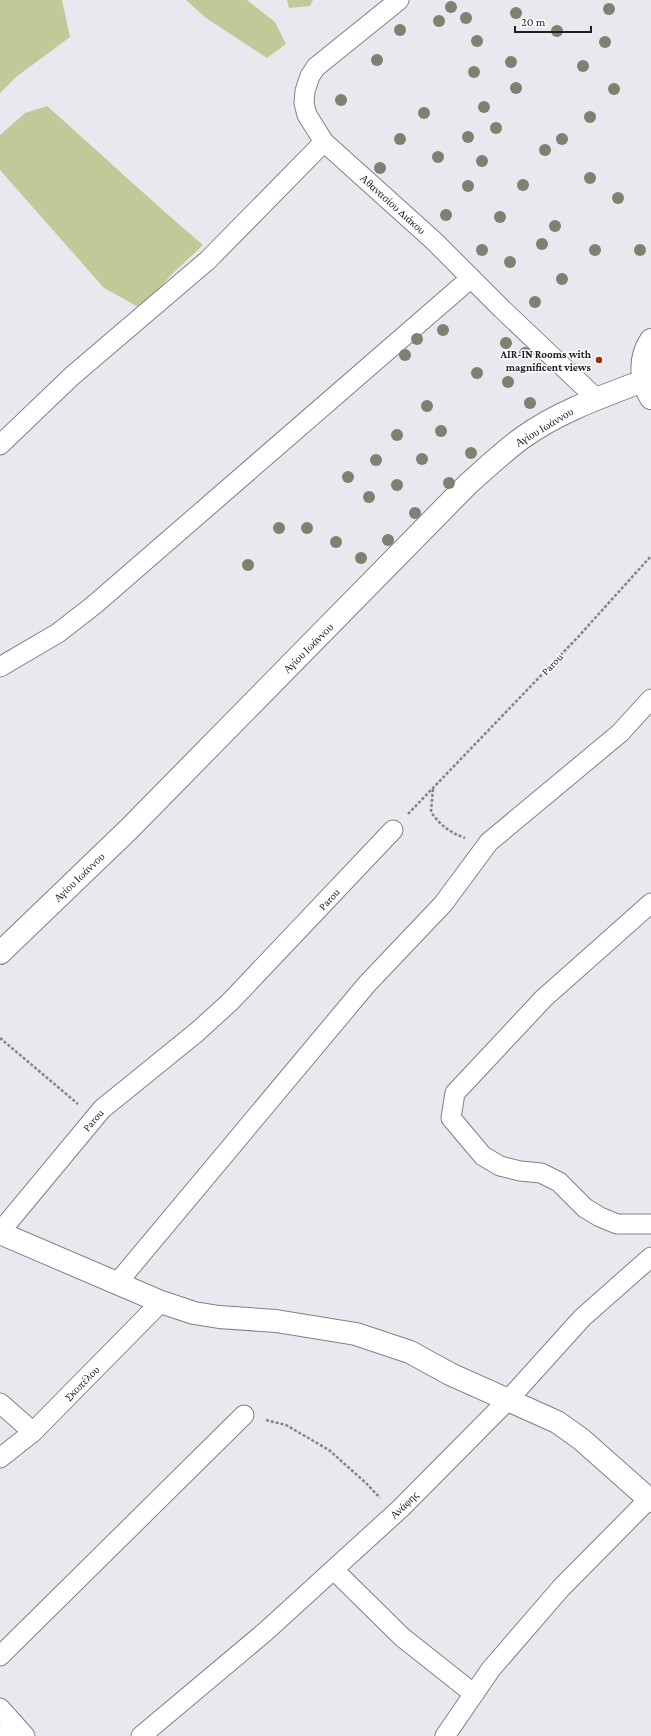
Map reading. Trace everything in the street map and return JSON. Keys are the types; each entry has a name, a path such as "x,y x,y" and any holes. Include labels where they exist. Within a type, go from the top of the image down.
{"street":[{"name":"Αθανασίου Διάκου","path":"399,0 316,67 310,76 305,91 304,103 307,115 324,142 434,241 597,398"},
{"path":"0,446 72,376 208,260 324,142"},
{"path":"0,667 58,633 94,605 471,278"},
{"path":"647,390 642,361 651,340"},
{"name":"Αγίου Ιωάννου","path":"0,953 129,830 468,484 498,456 545,424 597,398 647,390"},
{"path":"118,1282 367,984 443,904 490,842 620,733 651,699"},
{"name":"Parou","path":"0,1232 102,1109 197,1032 230,1002 393,830"},
{"path":"651,903 544,998 460,1087 455,1093 451,1118 483,1156 500,1166 520,1171 541,1173 559,1182 585,1208 600,1217 617,1224 651,1224"},
{"path":"0,1232 161,1302 194,1313 219,1317 276,1321 356,1334 410,1352 450,1374 509,1399 557,1422 581,1439 650,1500 561,1588 491,1669 445,1736"},
{"name":"Ανάφης","path":"141,1736 265,1632 395,1514 509,1399 582,1318 651,1257"},
{"name":"Σκοπέλου","path":"0,1458 33,1432 161,1302"},
{"path":"0,1403 33,1432"},
{"path":"0,1656 244,1415"},
{"path":"334,1570 402,1637 474,1694"},
{"path":"0,1708 13,1732"}],"path":[{"name":"Parou","path":"393,830 578,637 651,556"},
{"path":"433,788 430,812 440,825 451,832 470,840 490,842"},
{"path":"0,1038 95,1117"},
{"path":"244,1415 286,1424 329,1450 366,1483 395,1514"}],"green space":[{"path":"0,0 62,0 70,37 16,77 0,93"},
{"path":"186,0 247,0 275,22 286,44 267,58 206,18"},
{"path":"287,0 313,0 310,6 289,8"},
{"path":"47,106 203,245 171,275 142,309 104,288 0,170 0,135 25,113"}],"place":[{"name":"AIR-IN Rooms with magnificent views","path":"599,360"}]}
